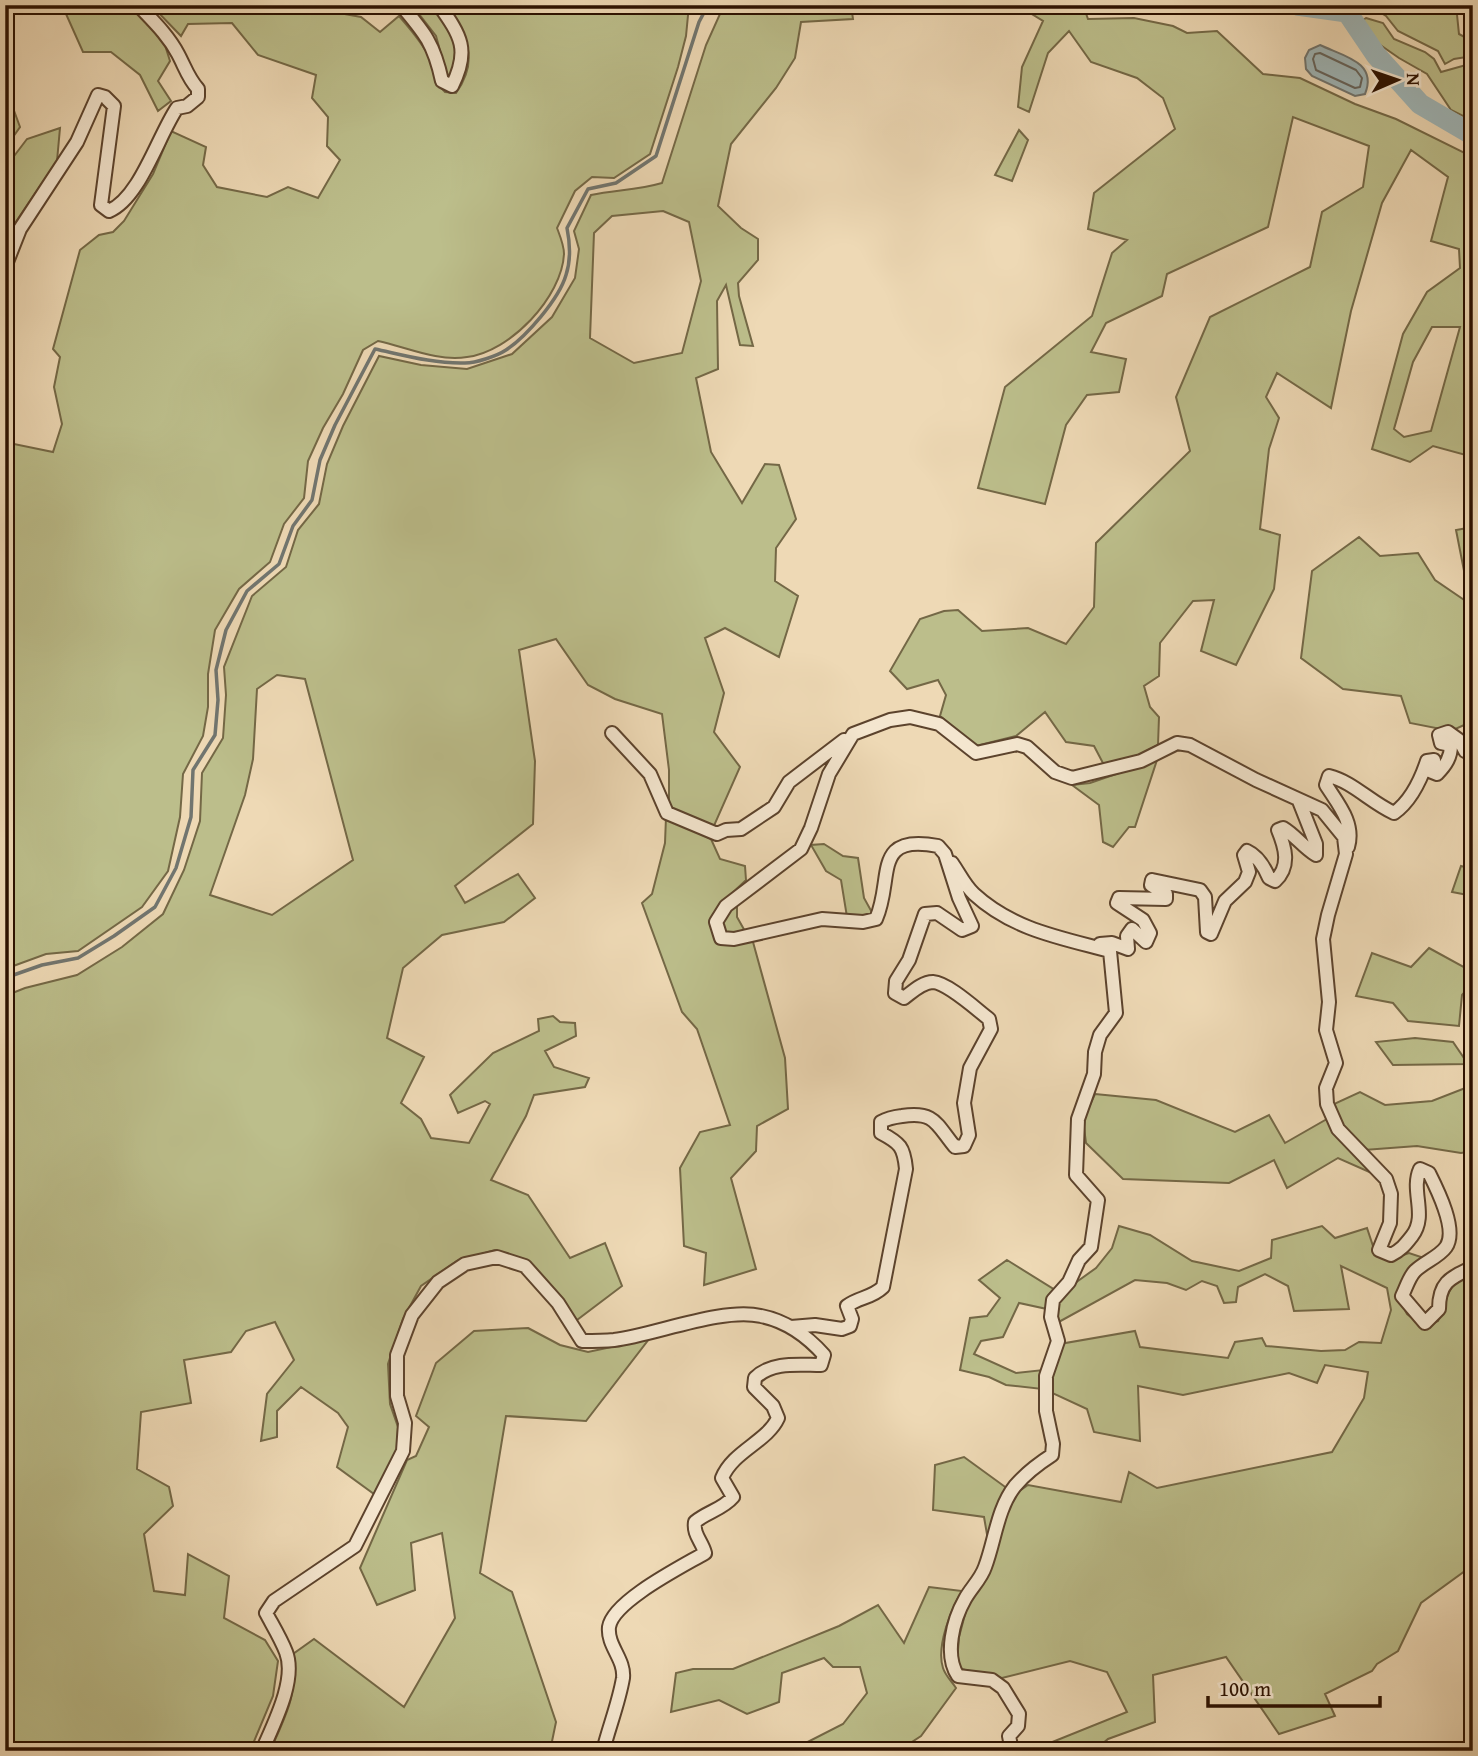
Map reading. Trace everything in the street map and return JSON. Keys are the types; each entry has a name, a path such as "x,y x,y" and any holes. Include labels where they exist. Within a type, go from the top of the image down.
{"street":[{"path":"5,267 20,229 77,142 98,95 105,97 114,106 101,205 109,211 119,207 147,168 167,123 177,108 187,106 198,97 198,89 189,79 164,32 138,5"},
{"path":"401,5 433,46 442,81 453,86 461,68 463,46 454,26 439,5"},
{"path":"612,733 650,774 667,813 717,834 741,829 774,807 789,782 853,734 890,720 910,717 939,724 976,752 1017,744 1027,747 1055,772 1072,778 1141,761 1177,743 1190,745 1322,810 1344,837 1346,854"},
{"path":"1473,726 1473,747 1465,751 1459,740 1448,732 1439,735 1441,743 1451,745 1451,754 1444,767 1437,774 1432,772 1434,760 1427,761 1422,776 1394,813 1368,799 1344,780 1329,776 1326,785 1348,818 1351,838 1328,915 1324,939 1329,1002 1326,1030 1336,1063 1326,1088 1327,1104 1338,1129 1387,1179 1391,1194 1390,1223 1379,1250 1391,1255 1401,1250 1418,1228 1420,1217 1417,1177 1420,1169 1429,1172 1449,1222 1450,1236 1446,1247 1413,1273 1402,1296 1425,1323 1438,1309 1439,1292 1452,1277 1473,1267"},
{"path":"853,734 829,774 801,849 726,906 716,922 721,938 734,939 822,919 863,922 876,919 882,905 886,869 891,854 905,845 924,843 938,846 973,893 1001,913 1050,937 1110,951 1116,1013 1100,1035 1095,1052 1094,1074 1078,1119 1076,1175 1098,1200 1091,1247 1079,1260 1069,1282 1053,1300 1051,1317 1058,1340 1046,1376 1046,1411 1053,1444 1052,1455 1032,1468 1014,1488 1000,1517 985,1569 964,1602 952,1637 950,1665 958,1676 992,1680 1003,1688 1019,1714 1018,1726 1009,1736 1012,1751"},
{"path":"1090,945 1112,943 1128,948 1127,936 1132,929 1146,942 1150,933 1143,920 1117,903 1119,898 1166,899 1166,894 1151,884 1152,880 1200,890 1205,898 1207,932 1211,934 1224,901 1245,882 1249,872 1244,855 1247,850 1254,854 1265,867 1269,878 1275,881 1281,875 1287,849 1278,830 1283,828 1294,834 1315,855 1315,844 1299,801"},
{"path":"791,1327 815,1325 842,1329 850,1326 852,1319 848,1306 853,1301 875,1295 883,1287 906,1169 905,1152 895,1140 881,1133 881,1122 889,1118 922,1113 932,1119 955,1147 964,1146 969,1135 964,1103 970,1068 991,1029 989,1019 935,982 924,984 904,998 895,993 896,981 909,960 925,914 937,913 962,930 972,926 959,898 945,853"},
{"path":"262,1751 281,1707 289,1675 287,1654 266,1613 274,1601 355,1546 403,1451 405,1423 397,1396 397,1355 412,1314 438,1282 465,1264 497,1257 525,1266 558,1303 582,1341 615,1340 739,1314 761,1316 791,1327 811,1340 824,1355 821,1365 779,1366 762,1371 755,1378 754,1387 774,1406 778,1418 774,1428 749,1446 726,1470 722,1478 733,1497 727,1504 706,1513 695,1522 694,1531 704,1546 705,1553 654,1580 616,1614 609,1625 610,1639 622,1663 623,1677 603,1751"}],"green space":[{"path":"62,5 131,5 164,42 170,61 158,81 171,101 158,111 140,75 111,52 83,52"},
{"path":"151,5 282,5 292,9 312,8 361,17 380,32 399,16 426,51 438,84 445,92 456,93 467,69 468,48 445,5 689,5 686,36 678,67 650,154 614,178 592,177 575,191 557,228 564,251 561,271 554,288 531,320 500,345 467,357 433,356 378,341 363,350 308,461 304,498 284,524 270,562 239,589 215,630 203,736 183,774 180,817 168,871 142,907 78,951 46,954 5,969 5,413 12,415 9,443 53,452 62,424 54,387 60,357 53,349 80,250 99,235 113,232 124,221 153,174 171,131 206,147 203,165 217,187 267,197 288,187 318,198 340,160 327,146 328,117 312,98 316,75 258,55 232,23 188,24 181,36"},
{"path":"412,5 434,5 459,46 454,76 447,76 436,36"},
{"path":"724,5 851,5 853,19 801,22 795,58 776,88 731,144 718,206 741,228 758,239 758,260 738,283 753,346 740,345 726,285 717,301 718,369 696,378 711,452 742,503 765,464 779,465 796,519 776,548 775,581 798,596 779,657 725,628 705,638 724,693 714,732 740,767 713,828 669,808 669,770 662,714 615,699 588,685 556,639 519,650 535,761 533,824 455,886 465,903 518,874 535,898 504,922 442,935 403,968 387,1038 424,1057 401,1103 421,1119 431,1138 469,1143 490,1104 485,1101 458,1113 450,1095 493,1053 539,1031 538,1019 553,1016 560,1022 575,1023 576,1036 545,1051 554,1067 589,1078 585,1087 534,1095 526,1116 491,1180 528,1195 570,1258 605,1243 622,1286 573,1323 559,1298 528,1261 495,1250 457,1261 421,1286 403,1319 388,1364 390,1404 398,1427 397,1452 374,1494 337,1467 348,1427 338,1413 301,1387 277,1411 277,1437 261,1441 267,1394 294,1360 275,1322 246,1331 231,1352 184,1360 191,1403 141,1412 137,1469 169,1487 173,1506 144,1534 154,1591 185,1595 188,1554 229,1576 224,1618 265,1640 278,1661 273,1696 250,1751 5,1751 5,996 77,975 122,947 163,914 184,870 200,821 202,773 223,738 226,695 224,667 252,596 286,567 298,530 319,504 327,464 379,356 421,365 467,369 512,354 552,317 575,278 579,249 574,231 591,195 662,183 706,45","holes":["663,211 689,222 701,281 682,353 634,363 590,338 594,233 612,216","277,675 305,679 353,860 272,915 210,895 245,795 253,759 257,689"]},
{"path":"1017,5 1083,5 1088,19 1134,18 1173,26 1187,33 1217,31 1263,74 1300,78 1355,104 1396,119 1473,157 1473,417 1468,440 1473,442 1473,457 1433,446 1410,462 1372,449 1403,334 1427,292 1460,268 1459,249 1431,241 1448,177 1411,150 1382,203 1351,311 1331,408 1277,373 1266,397 1279,418 1269,449 1260,529 1280,535 1274,589 1236,665 1201,651 1214,600 1193,601 1160,643 1159,676 1144,686 1150,707 1159,717 1158,745 1137,756 1104,765 1094,746 1066,742 1045,712 1016,736 976,746 940,716 946,695 938,680 907,689 890,671 920,619 944,611 958,610 982,631 1028,628 1066,644 1094,607 1096,543 1190,451 1176,397 1210,317 1310,267 1322,212 1363,187 1369,146 1293,117 1268,227 1167,274 1162,296 1106,323 1091,352 1126,359 1119,392 1087,395 1066,425 1045,504 978,488 1005,387 1092,316 1112,253 1127,240 1088,229 1094,193 1175,129 1163,98 1137,78 1091,62 1069,31 1048,53 1029,112 1018,107 1022,67 1043,21","holes":["1432,327 1460,327 1431,431 1404,437 1394,429 1413,362"]},
{"path":"1368,5 1456,5 1459,34 1472,41 1473,56 1454,59 1445,64 1438,51 1398,31 1386,16"},
{"path":"1366,18 1383,23 1394,39 1425,52 1434,59 1441,72 1473,63 1473,121 1451,110 1427,74 1376,42 1360,22"},
{"path":"5,86 20,127 13,137 5,124"},
{"path":"60,128 57,161 5,238 5,168 27,139"},
{"path":"1019,130 1028,140 1012,181 995,175"},
{"path":"1473,527 1473,583 1466,581 1456,530"},
{"path":"1359,537 1380,556 1418,553 1435,580 1473,606 1473,721 1451,731 1410,723 1401,696 1343,689 1301,658 1312,571"},
{"path":"1157,760 1135,827 1129,827 1113,847 1103,842 1099,805 1072,785 1090,783"},
{"path":"666,817 711,839 720,859 745,866 746,880 725,900 715,915 715,932 719,942 753,942 785,1058 788,1109 757,1126 756,1151 731,1178 756,1269 704,1285 706,1253 684,1246 680,1168 700,1132 730,1125 697,1029 682,1012 642,903 652,894 665,843"},
{"path":"824,844 843,856 858,858 864,898 874,916 847,917 841,880 826,871 811,845"},
{"path":"1461,866 1473,869 1473,896 1452,892"},
{"path":"737,902 737,917 746,933 723,936 719,922"},
{"path":"1429,948 1473,972 1473,983 1462,995 1459,1026 1408,1021 1393,1003 1356,996 1372,953 1411,967"},
{"path":"1415,1038 1453,1042 1468,1064 1393,1065 1376,1042"},
{"path":"1473,1085 1473,1151 1461,1153 1417,1146 1364,1150 1342,1128 1334,1104 1360,1092 1385,1105 1432,1101"},
{"path":"1095,1094 1156,1100 1235,1132 1269,1115 1285,1143 1327,1119 1374,1174 1338,1158 1287,1188 1274,1160 1229,1183 1123,1179 1086,1143 1083,1120"},
{"path":"1119,1226 1150,1235 1192,1261 1239,1271 1271,1258 1272,1240 1322,1226 1335,1238 1367,1228 1375,1252 1392,1259 1409,1253 1427,1259 1398,1296 1407,1314 1424,1327 1438,1321 1449,1292 1456,1283 1473,1273 1473,1569 1465,1571 1421,1603 1398,1651 1377,1664 1372,1671 1325,1694 1335,1716 1279,1734 1226,1657 1153,1675 1155,1722 1108,1739 1094,1751 1030,1751 1127,1712 1107,1672 1070,1661 1002,1678 961,1669 957,1664 959,1637 968,1603 1004,1518 1018,1492 1028,1485 1121,1502 1129,1472 1157,1488 1332,1452 1364,1398 1368,1372 1325,1365 1317,1383 1289,1373 1183,1395 1138,1386 1140,1441 1094,1432 1087,1409 1050,1392 1051,1376 1060,1344 1135,1331 1140,1347 1228,1358 1235,1342 1262,1338 1266,1346 1321,1351 1345,1350 1359,1342 1381,1343 1391,1310 1387,1288 1341,1266 1349,1309 1294,1311 1288,1286 1265,1274 1238,1287 1236,1302 1224,1303 1217,1286 1202,1281 1186,1290 1167,1283 1135,1280 1057,1323 1057,1302 1071,1286 1096,1268 1112,1248"},
{"path":"1007,1260 1055,1290 1047,1309 1019,1303 1003,1337 981,1341 974,1354 1016,1373 1043,1370 1042,1389 1006,1385 989,1377 960,1370 970,1318 987,1316 1000,1298 979,1280"},
{"path":"528,1328 560,1345 588,1352 649,1339 586,1421 506,1416 480,1573 512,1592 556,1722 550,1751 270,1751 286,1715 292,1693 293,1654 314,1639 404,1707 455,1618 442,1533 411,1543 415,1590 377,1605 360,1568 407,1460 416,1456 429,1427 416,1416 436,1363 474,1331"},
{"path":"964,1457 1008,1489 988,1540 984,1517 933,1510 935,1465"},
{"path":"929,1587 962,1591 949,1618 941,1650 944,1671 956,1688 921,1736 898,1751 790,1751 843,1724 867,1693 860,1667 833,1667 824,1658 782,1673 779,1702 747,1714 719,1700 671,1712 676,1673 693,1669 733,1669 839,1626 878,1605 904,1643"}],"water":[{"path":"1320,45 1363,67 1368,83 1365,94 1355,96 1312,76 1306,69 1305,58 1309,50"}],"waterway":[{"path":"5,978 42,965 78,958 155,907 176,868 191,817 193,770 215,735 218,700 216,670 226,630 247,591 279,564 293,526 312,500 320,460 335,425 375,349 431,361 470,363 502,352 532,327 562,285 568,269 567,228 588,189 616,183 656,156 699,22 708,5"},
{"path":"1297,5 1347,12 1376,55 1420,104 1473,135"}]}
